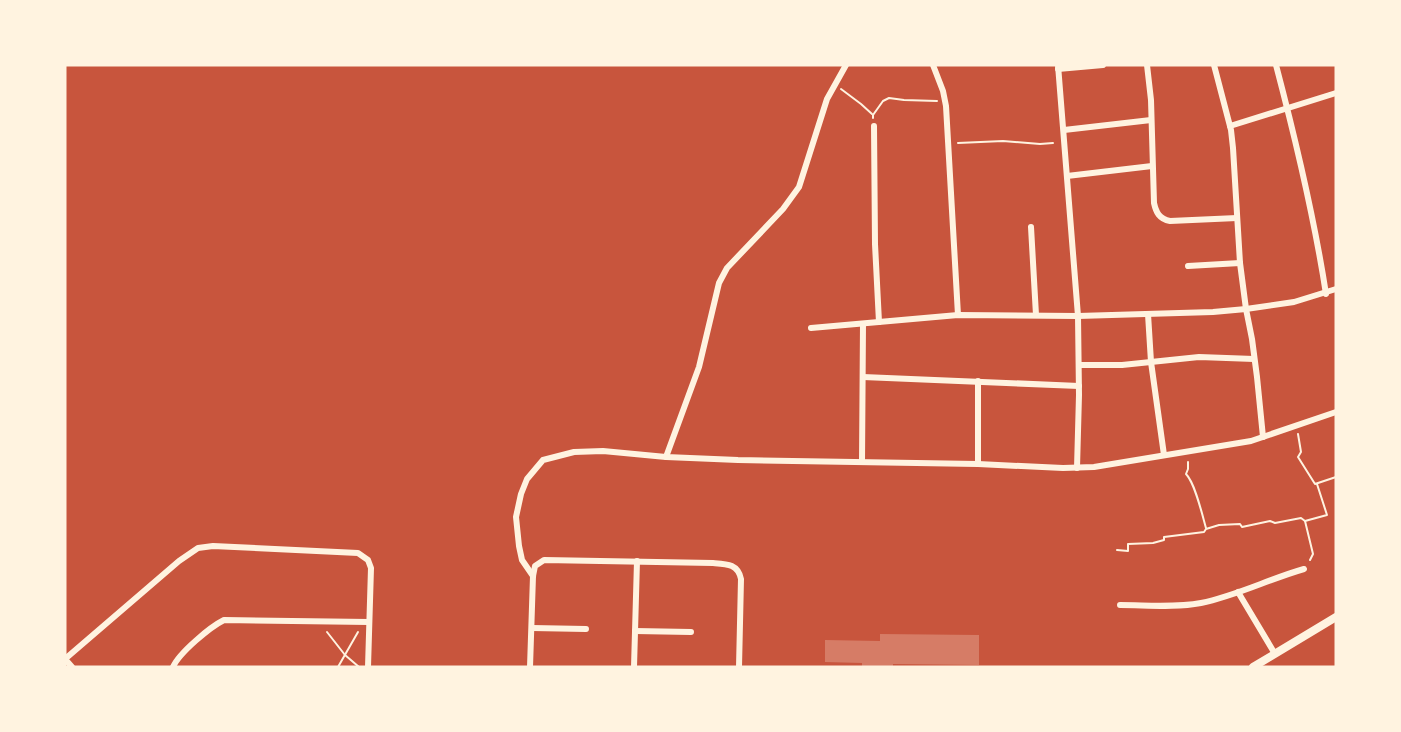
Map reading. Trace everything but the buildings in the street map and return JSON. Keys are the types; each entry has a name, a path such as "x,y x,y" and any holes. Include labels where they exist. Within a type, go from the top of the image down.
{"street":[{"path":"666,457 699,367 719,284 727,268 783,209 799,187 827,99 846,65"},
{"path":"933,65 945,101 958,315"},
{"path":"1077,468 1078,316 1058,67 1103,65"},
{"path":"1147,65 1151,100 1154,203 1158,215 1163,220 1170,221 1237,218"},
{"path":"1214,65 1230,126 1236,171 1240,263 1263,437"},
{"path":"1276,65 1312,212 1326,293"},
{"path":"1230,126 1336,93"},
{"path":"1064,130 1151,120"},
{"path":"874,126 875,244 880,322"},
{"path":"1067,176 1152,166"},
{"path":"1031,227 1036,315"},
{"path":"1188,266 1240,263"},
{"path":"811,328 958,315 1078,316 1246,309 1294,302 1336,289"},
{"path":"1148,314 1151,362 1164,455"},
{"path":"862,462 863,324"},
{"path":"1079,365 1122,365 1207,357 1254,359"},
{"path":"863,376 1079,386"},
{"path":"978,382 978,464"},
{"path":"533,576 522,560 519,546 516,517 521,494 527,479 543,460 573,452 1077,468 1242,442 1336,412"},
{"path":"72,667 65,659 179,561 192,551 204,547 360,554 368,560 370,568 366,622 368,667"},
{"path":"530,667 533,576 535,566 544,560 729,564 741,575 739,667"},
{"path":"634,667 637,561"},
{"path":"1120,605 1201,603 1304,569"},
{"path":"1238,592 1275,654"},
{"path":"1253,667 1336,617"},
{"path":"173,667 181,654 224,620 366,622"},
{"path":"532,628 586,629"},
{"path":"635,631 691,632"}],"path":[{"path":"835,84 873,115"},
{"path":"874,126 873,115 883,101 889,98 945,101"},
{"path":"949,143 1003,141 1040,144 1065,141"},
{"path":"1117,550 1128,551 1128,544 1153,543 1164,540 1164,537 1204,532 1219,525 1240,524 1242,527 1301,518 1305,521 1327,515 1317,484 1298,457 1301,446 1295,427"},
{"path":"1187,451 1186,474 1193,481 1206,529"},
{"path":"1317,484 1336,477"},
{"path":"1304,569 1313,554 1305,521"},
{"path":"319,621 345,655 360,667"},
{"path":"338,667 366,622"}]}
